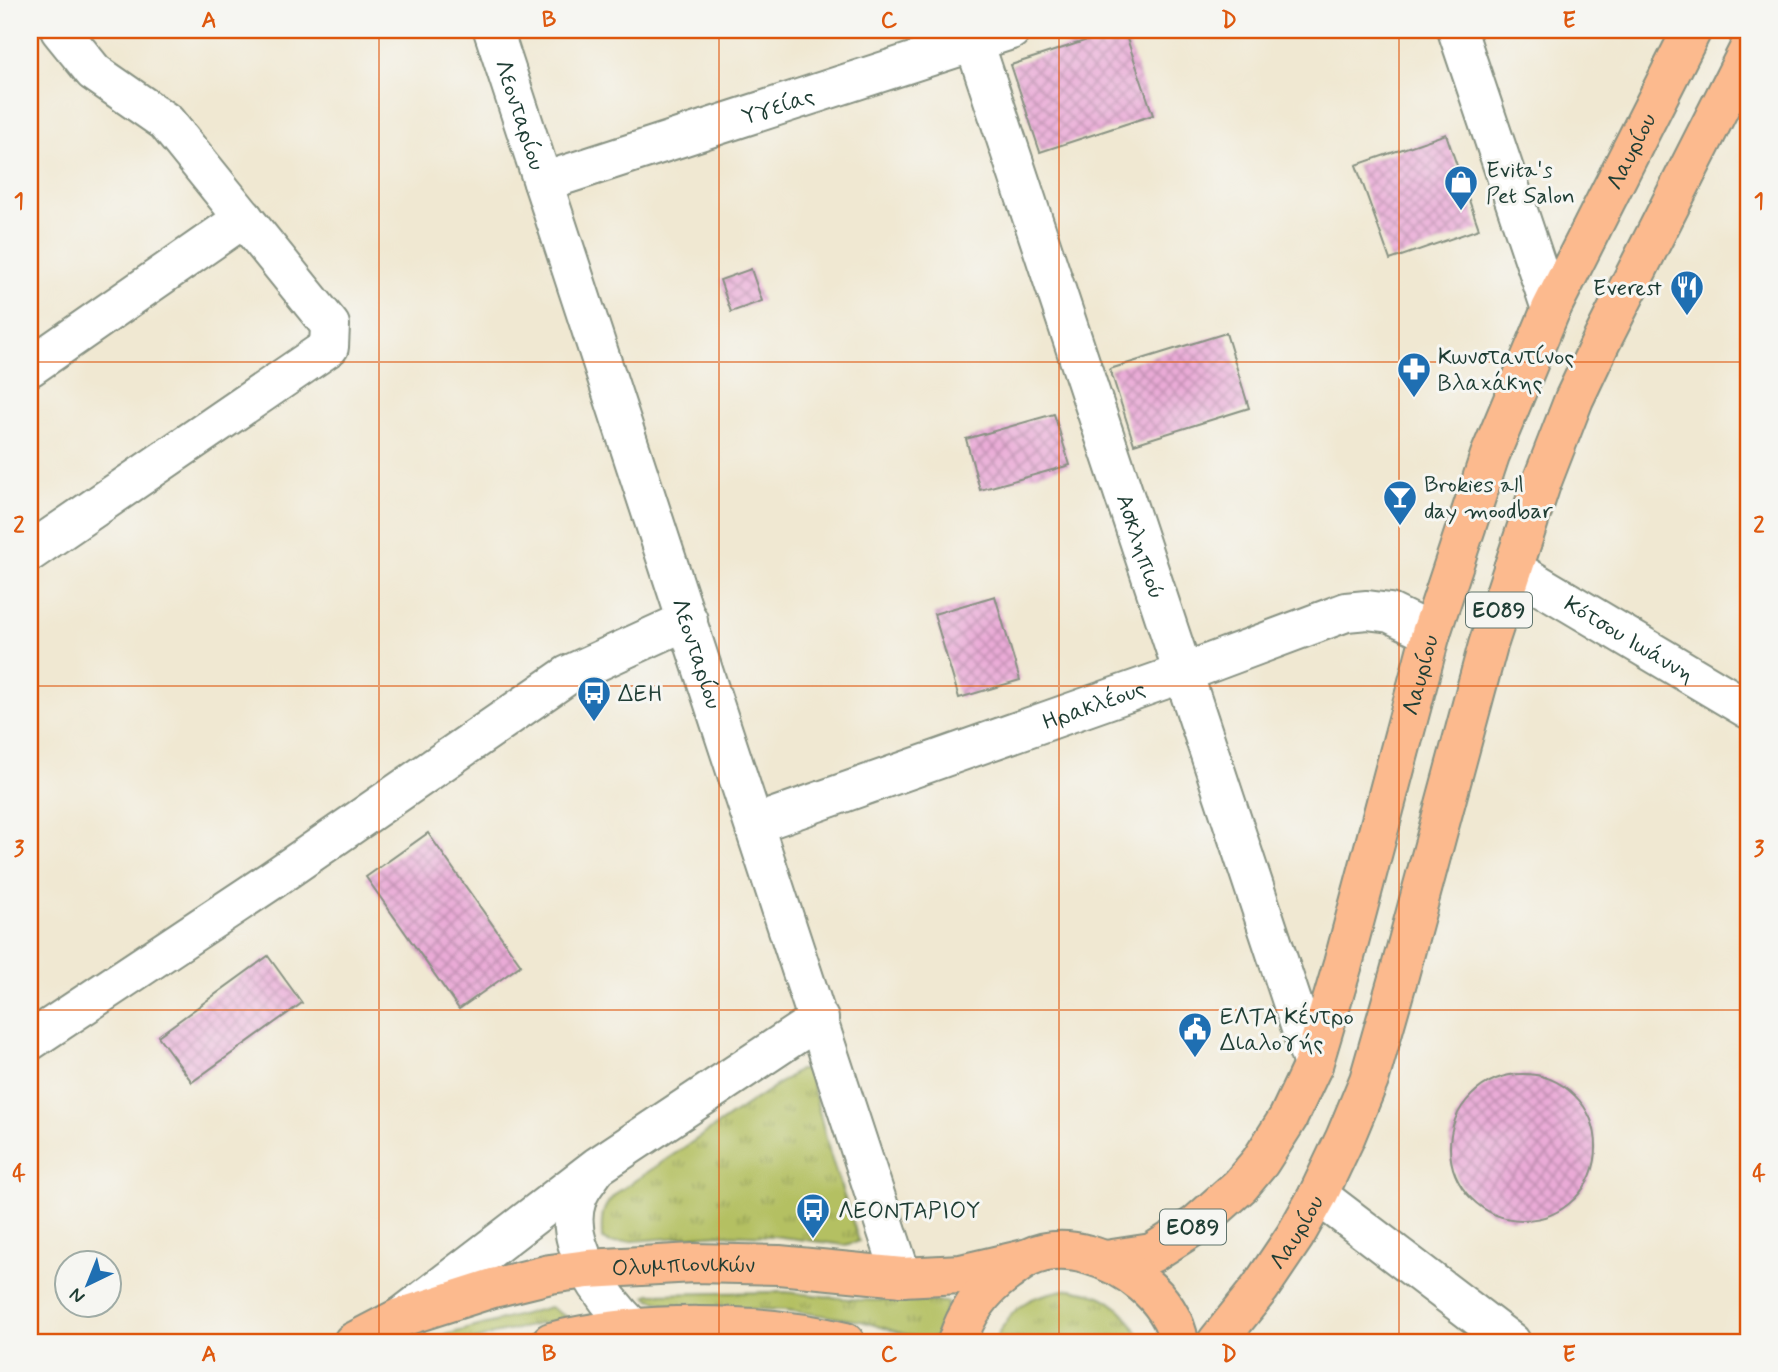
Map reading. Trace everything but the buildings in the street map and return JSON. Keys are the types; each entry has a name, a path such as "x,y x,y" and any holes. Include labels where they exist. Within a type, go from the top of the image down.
{"main road":[{"name":"Λαυρίου","path":"1106,1260 1152,1253 1196,1225 1240,1186 1260,1162 1288,1118 1313,1065 1343,964 1432,633 1490,455 1550,309 1692,30"},
{"name":"Λαυρίου","path":"1217,1342 1261,1287 1295,1236 1318,1195 1369,1080 1488,645 1541,484 1574,399 1600,344 1748,51"},
{"name":"Λαυρίου","path":"957,1342 972,1306 999,1278 1026,1259 1055,1252 1092,1256 1124,1270 1153,1292 1173,1322 1179,1342"},
{"name":"Ολυμπιονικών","path":"353,1342 399,1318 494,1288 550,1274 588,1269 694,1263 779,1265 902,1277 961,1274 1026,1259"},
{"path":"551,1342 634,1329 683,1326 794,1333 845,1342"}],"street":[{"path":"30,552 328,347 330,325 166,122 94,72 60,30"},
{"name":"Λεονταρίου","path":"494,30 902,1277"},
{"name":"Υγείας","path":"544,182 972,36 1011,30"},
{"path":"1457,30 1550,309"},
{"name":"Ασκληπιού","path":"972,36 1313,1065"},
{"path":"30,367 244,218"},
{"name":"Κότσου Ιωάννη","path":"1513,569 1748,709"},
{"name":"Ηρακλέους","path":"755,824 1183,673 1346,612 1367,610 1390,613 1432,633"},
{"path":"30,1041 272,880 568,675 688,620"},
{"path":"399,1318 598,1166 819,1019"},
{"path":"598,1166 576,1200 574,1230 599,1290 634,1329"},
{"path":"1318,1195 1511,1342"}],"green space":[{"path":"799,1070 806,1070 810,1076 830,1154 859,1241 845,1245 773,1236 720,1234 610,1243 602,1238 603,1212 618,1192"},
{"path":"1071,1289 1102,1297 1117,1307 1134,1327 1142,1342 994,1342 1008,1319 1024,1304 1044,1294"},
{"path":"785,1292 858,1300 948,1302 934,1342 931,1342 861,1321 786,1310 675,1306 646,1296"},
{"path":"550,1307 568,1318 493,1334 472,1342 427,1342 445,1335"}],"place":[{"name":"Evita's Pet Salon","path":"1461,212"},
{"name":"Everest","path":"1687,317"},
{"name":"Κωνσταντίνος Βλαχάκης","path":"1414,399"},
{"name":"Brokies all day moodbar","path":"1400,527"},
{"name":"ΔΕΗ","path":"594,723"},
{"name":"ΕΛΤΑ Κέντρο Διαλογής","path":"1195,1059"},
{"name":"ΛΕΟΝΤΑΡΙΟΥ","path":"813,1240"}]}
